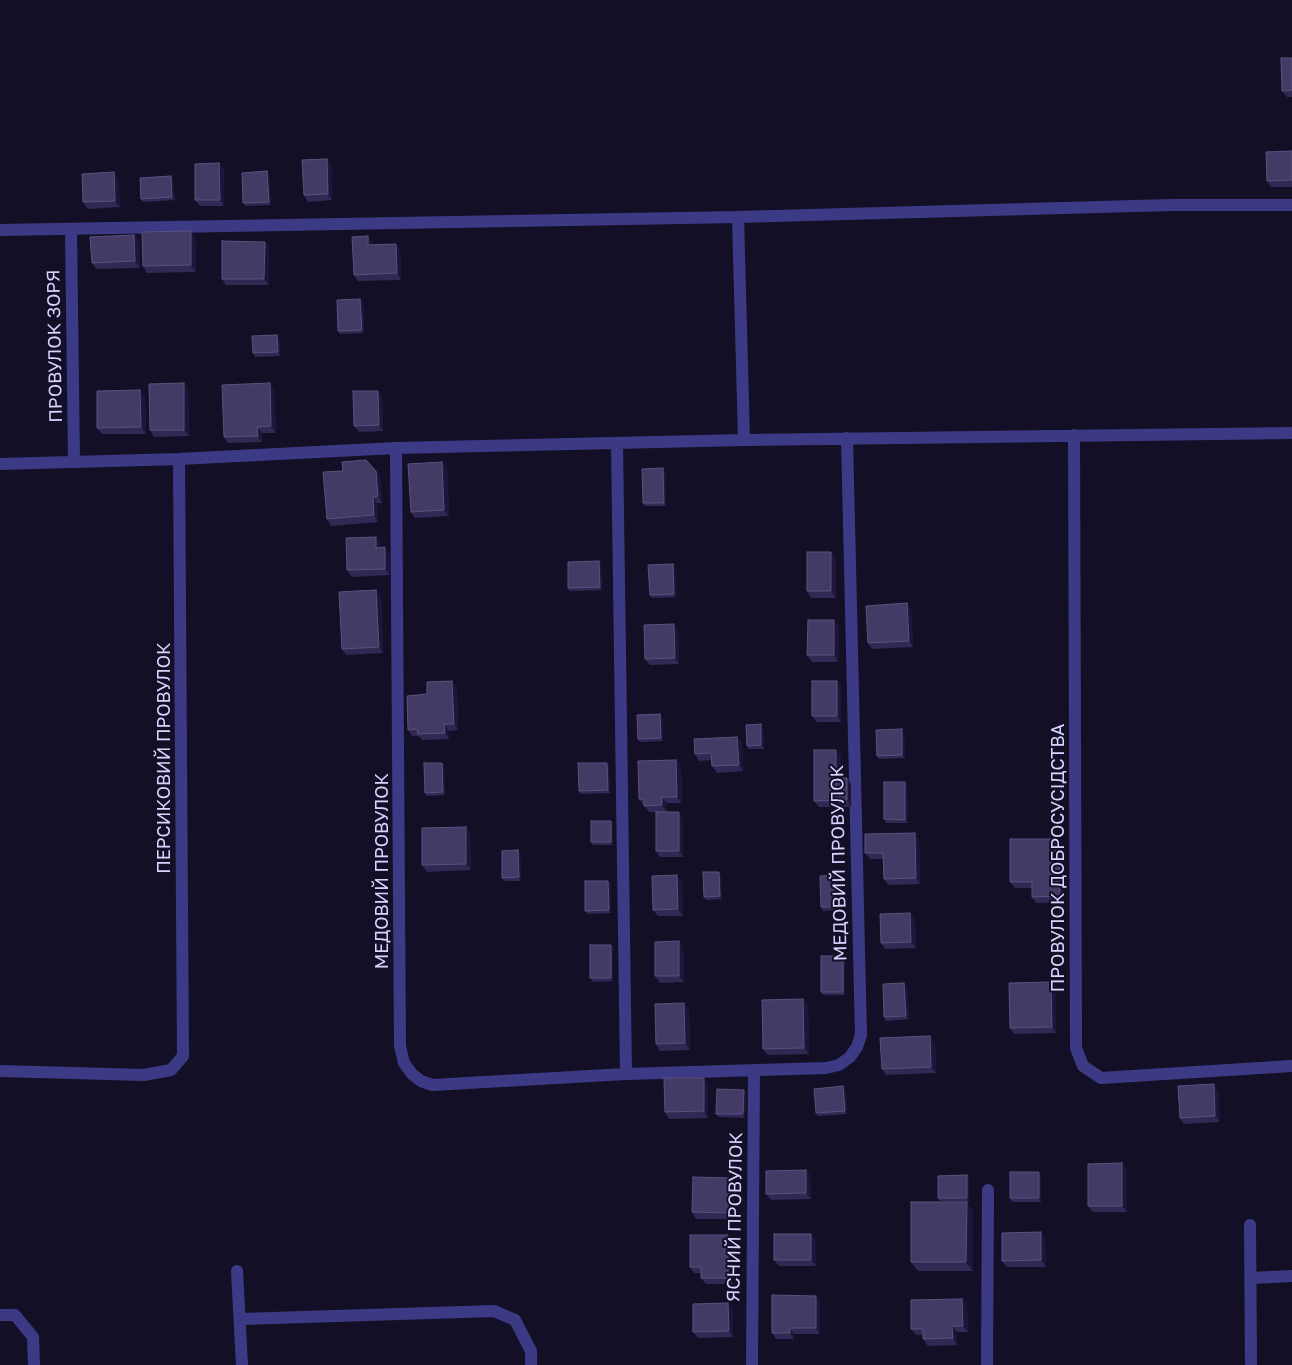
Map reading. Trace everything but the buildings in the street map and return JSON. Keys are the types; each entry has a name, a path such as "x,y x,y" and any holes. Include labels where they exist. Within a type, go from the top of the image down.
{"street":[{"path":"0,230 738,217 1171,205 1292,205"},
{"path":"738,217 744,440"},
{"name":"ПРОВУЛОК ЗОРЯ","path":"71,229 74,462"},
{"path":"0,464 179,459 396,448 847,438 1292,433"},
{"name":"ПРОВУЛОК ДОБРОСУСІДСТВА","path":"1074,436 1076,1048 1082,1066 1101,1078 1292,1066"},
{"name":"МЕДОВИЙ ПРОВУЛОК","path":"396,448 400,1046 404,1063 412,1074 421,1081 432,1085 626,1074 826,1068 839,1065 850,1057 857,1047 861,1036 847,438"},
{"path":"617,443 626,1074"},
{"name":"ПЕРСИКОВИЙ ПРОВУЛОК","path":"0,1071 144,1075 171,1070 183,1056 179,459"},
{"name":"ЯСНИЙ ПРОВУЛОК","path":"752,1365 754,1070"},
{"path":"987,1365 988,1190"},
{"path":"1250,1225 1251,1365"},
{"path":"237,1271 242,1365"},
{"path":"1251,1278 1292,1276"},
{"path":"241,1318 494,1312 515,1320 531,1351 531,1365"},
{"path":"0,1315 15,1315 33,1337 34,1365"}]}
